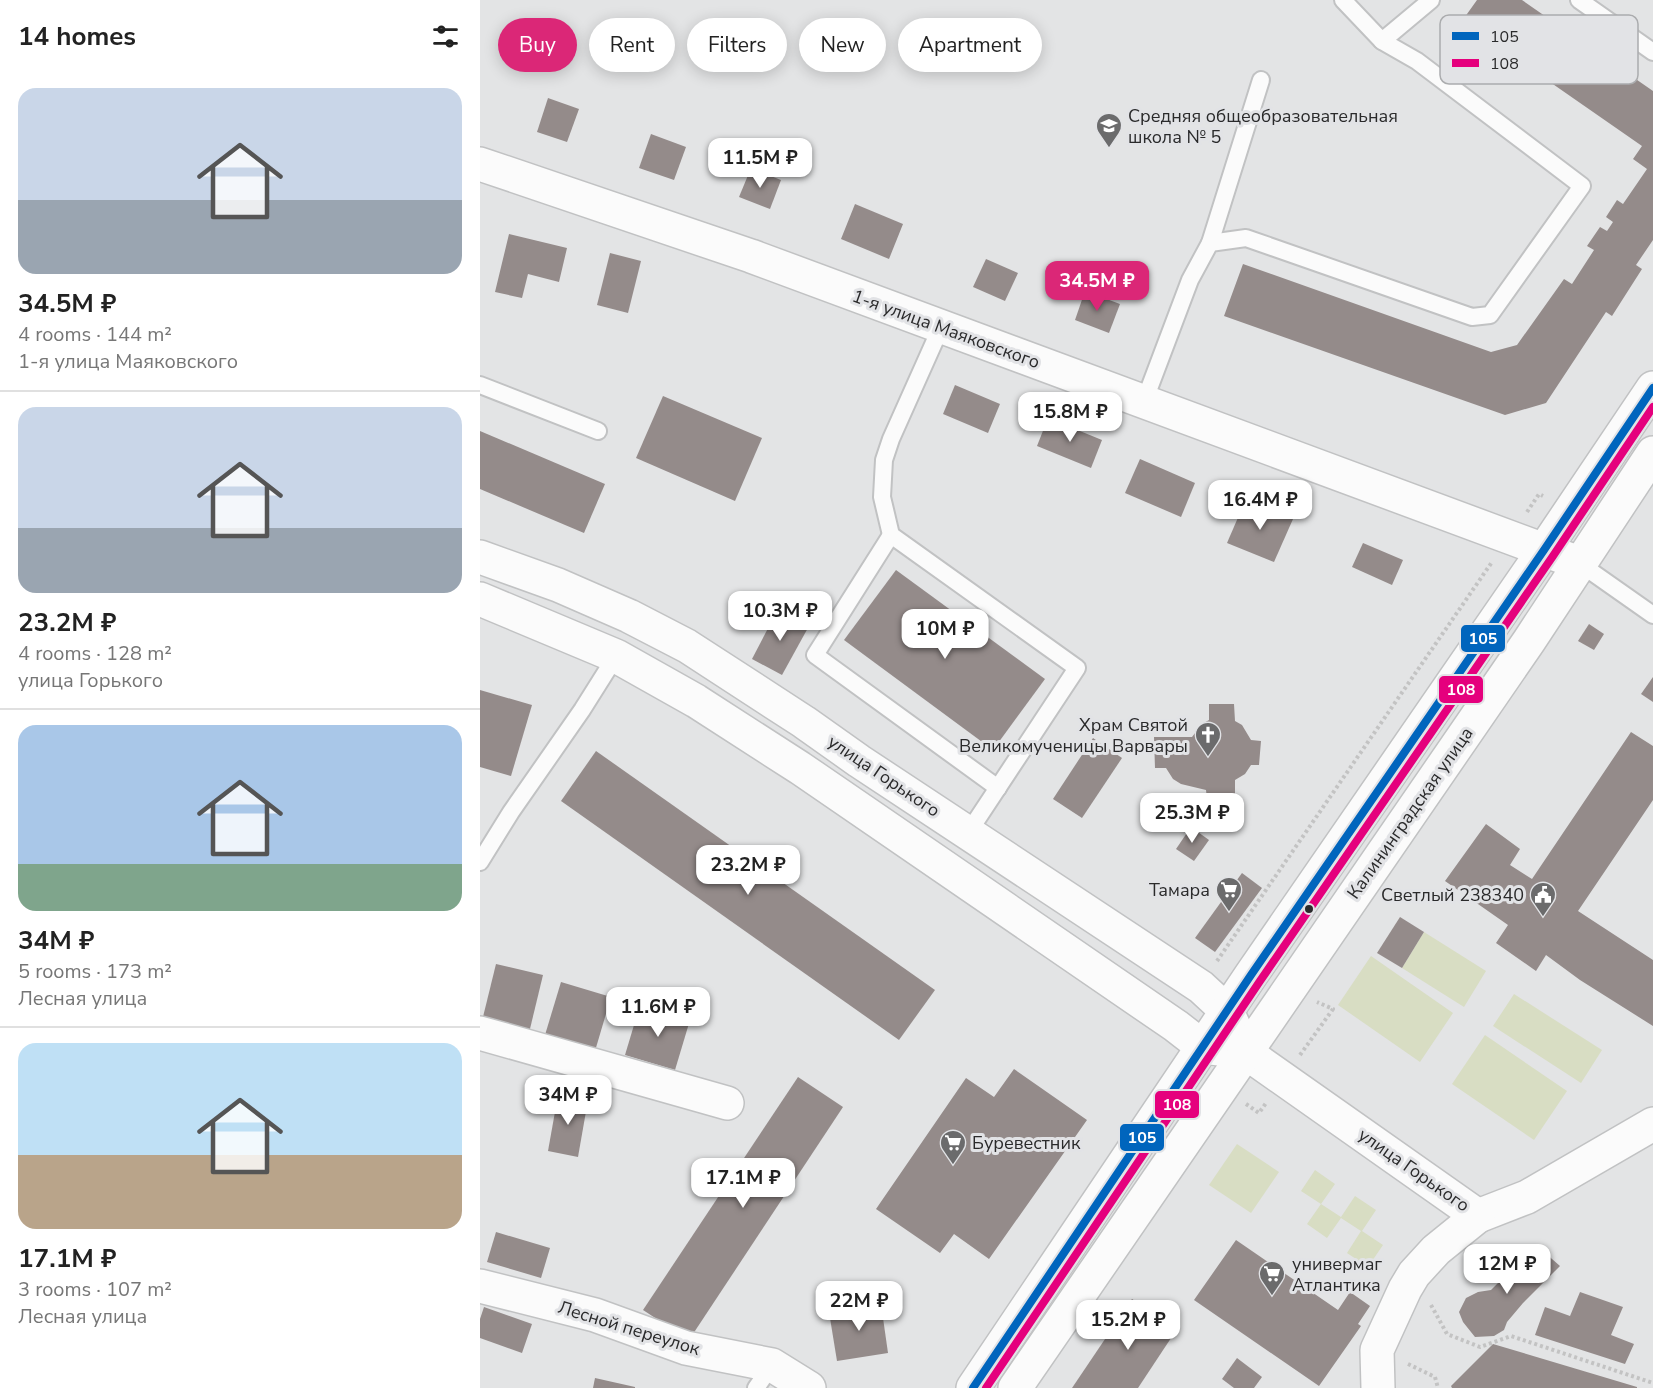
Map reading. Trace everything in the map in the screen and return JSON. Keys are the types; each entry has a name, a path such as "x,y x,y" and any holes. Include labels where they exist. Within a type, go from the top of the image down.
{"street":[{"name":"1-я улица Маяковского","path":"480,164 751,256 1579,563"},
{"path":"973,1388 1227,1011 1653,388"},
{"name":"Калининградская улица","path":"1015,1388 1529,640 1653,453"},
{"name":"улица Горького","path":"480,557 558,585 629,616 687,646 772,701 1201,987 1227,1011 1245,1052"},
{"path":"480,599 616,656 696,701 938,862 1203,1047"},
{"path":"749,735 772,701"},
{"path":"480,1033 727,1103"},
{"name":"улица Горького","path":"1203,1047 1245,1052 1478,1216 1527,1197 1653,1124"},
{"path":"1378,1388 1377,1350 1414,1274 1436,1250 1478,1216"},
{"name":"Лесной переулок","path":"480,1286 595,1315 764,1376 809,1388"}],"lane":[{"path":"1343,0 1382,41 1417,61 1440,78"},
{"path":"1382,41 1431,0"},
{"path":"1580,0 1601,15"},
{"path":"1638,41 1653,52"},
{"path":"1144,402 1190,280 1210,243 1261,80"},
{"path":"1210,243 1246,238 1472,317 1490,315 1582,186 1447,84"},
{"path":"941,327 891,439 884,460 882,497 891,535 1077,668 968,833"},
{"path":"480,385 598,430"},
{"path":"891,535 815,655 998,788"},
{"path":"1579,563 1653,615"},
{"path":"480,862 616,656"}],"path":[{"path":"1217,961 1539,494"},
{"path":"1414,1274 1448,1334 1480,1347 1511,1336 1653,1383"},
{"path":"1382,1340 1389,1349 1411,1366 1435,1377 1438,1388"}],"green space":[{"path":"1424,932 1486,971 1464,1007 1402,968"},
{"path":"1371,956 1453,1013 1420,1062 1338,1005"},
{"path":"1514,994 1602,1050 1581,1083 1493,1026"},
{"path":"1485,1035 1567,1091 1534,1140 1452,1084"},
{"path":"1237,1144 1279,1172 1251,1213 1209,1185"},
{"path":"1315,1170 1335,1184 1321,1204 1301,1191"},
{"path":"1355,1196 1376,1210 1362,1231 1383,1245 1368,1267 1347,1253 1361,1231 1341,1218 1327,1238 1307,1224 1321,1204 1341,1217"}],"building":[{"path":"1477,0 1522,0 1544,15 1466,15"},
{"path":"1638,81 1653,91 1653,240 1636,265 1642,269 1612,316 1606,312 1546,403 1505,415 1224,316 1243,264 1491,352 1517,345 1564,279 1572,284 1594,250 1587,246 1600,227 1607,231 1613,222 1606,217 1617,200 1623,204 1647,169 1633,159 1642,146 1553,84 1638,84"},
{"path":"548,98 579,109 567,142 537,132"},
{"path":"651,134 686,147 674,180 639,168"},
{"path":"751,168 781,180 770,209 739,197"},
{"path":"855,204 903,224 889,259 841,239"},
{"path":"509,234 567,248 559,282 528,274 522,298 495,292"},
{"path":"610,253 641,261 628,313 597,305"},
{"path":"986,259 1018,273 1005,301 973,287"},
{"path":"1085,291 1120,304 1109,333 1075,320"},
{"path":"955,385 1000,404 988,433 943,414"},
{"path":"663,396 762,438 735,501 636,458"},
{"path":"1048,418 1102,440 1091,468 1037,446"},
{"path":"480,431 605,484 584,533 480,489"},
{"path":"1140,459 1195,483 1181,517 1125,493"},
{"path":"1246,499 1293,519 1274,562 1227,543"},
{"path":"1363,543 1403,560 1392,585 1352,567"},
{"path":"896,570 1045,679 993,750 844,640"},
{"path":"778,609 809,626 782,675 752,659"},
{"path":"1589,624 1604,634 1594,650 1578,641"},
{"path":"1653,677 1653,702 1641,694"},
{"path":"480,690 532,705 511,776 480,767"},
{"path":"1209,704 1234,704 1235,721 1242,725 1251,740 1261,741 1259,765 1251,765 1245,774 1235,780 1235,800 1207,799 1206,790 1181,784 1173,779 1166,768 1155,768 1154,737 1192,737 1202,724 1209,720"},
{"path":"1631,732 1653,746 1653,800 1578,911 1653,960 1653,1026 1580,980 1546,955 1536,971 1496,943 1508,925 1445,881 1486,824 1520,849 1510,865 1532,879"},
{"path":"1093,738 1122,758 1082,818 1053,799"},
{"path":"596,751 935,990 899,1040 561,801"},
{"path":"1191,827 1209,840 1194,861 1176,849"},
{"name":"Тамара","path":"1242,873 1262,888 1215,952 1195,938"},
{"path":"1400,917 1424,932 1402,968 1377,953"},
{"path":"496,964 543,975 529,1033 482,1021"},
{"path":"561,982 611,997 595,1051 545,1035"},
{"path":"640,1005 690,1020 675,1070 625,1055"},
{"path":"1014,1069 1087,1120 989,1259 954,1234 940,1253 876,1209 966,1078 994,1097"},
{"path":"798,1077 843,1107 689,1340 643,1310"},
{"path":"558,1095 588,1100 578,1157 548,1151"},
{"path":"496,1232 550,1248 541,1278 487,1262"},
{"name":"универмаг Атлантика","path":"1236,1240 1338,1310 1350,1292 1370,1306 1358,1324 1361,1326 1319,1386 1194,1300"},
{"path":"1536,1245 1560,1266 1523,1303 1507,1322 1504,1330 1494,1336 1475,1337 1463,1322 1459,1312 1466,1298 1478,1292 1491,1290"},
{"path":"1580,1292 1623,1307 1611,1335 1634,1344 1625,1364 1535,1335 1545,1307 1570,1316"},
{"path":"1132,1299 1177,1329 1138,1388 1072,1388"},
{"path":"881,1304 888,1353 837,1361 829,1312"},
{"path":"484,1307 532,1324 522,1353 480,1338 480,1319"},
{"path":"1493,1344 1637,1388 1452,1388 1451,1386"},
{"path":"1237,1358 1262,1377 1254,1388 1234,1388 1222,1379"},
{"path":"595,1378 635,1387 635,1388 593,1388"}],"transit line":[{"name":"105","path":"973,1388 1251,975 1653,388"},
{"name":"108","path":"986,1388 1260,981 1653,407"}],"place":[{"name":"Средняя общеобразовательная школа № 5","path":"1109,149"},
{"name":"Храм Святой Великомученицы Варвары","path":"1208,758"},
{"name":"Тамара","path":"1229,913"},
{"name":"Светлый 238340","path":"1543,918"},
{"name":"Буревестник","path":"953,1166"},
{"name":"универмаг Атлантика","path":"1272,1297"}]}
